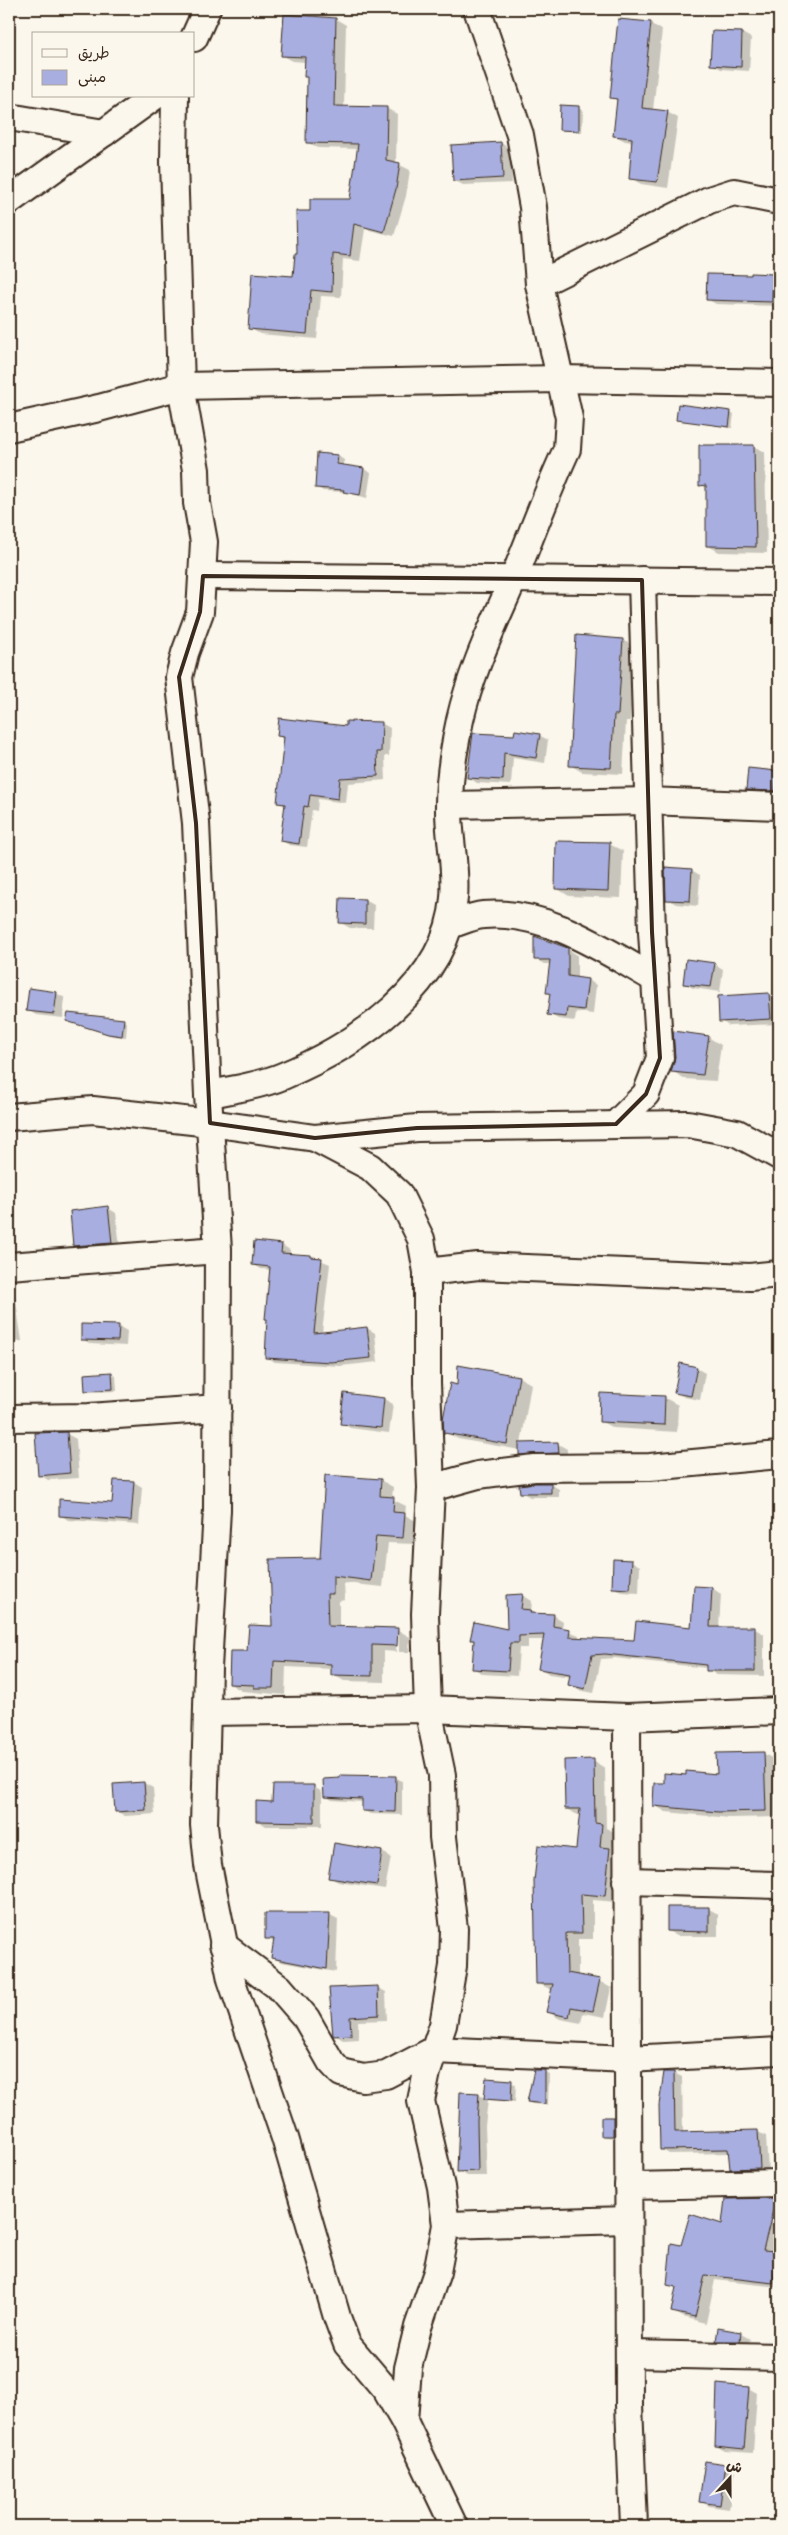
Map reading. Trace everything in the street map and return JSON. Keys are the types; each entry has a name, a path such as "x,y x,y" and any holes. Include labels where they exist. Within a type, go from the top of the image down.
{"street":[{"path":"195,36 208,9"},
{"path":"208,1095 282,1077 335,1049 395,1009 432,966 450,925 454,898 454,868 448,805 453,757 460,719 476,664 545,497 567,449 569,418 540,284 533,207 520,135 477,9"},
{"path":"9,201 152,98"},
{"path":"175,98 174,162 181,386 196,470 197,503 204,542 200,612 185,652 179,677 196,823 208,1095 218,1250 217,1510 204,1825 208,1866 231,1979 285,2138 337,2318 347,2344 386,2390 404,2421 454,2526"},
{"path":"9,117 104,133"},
{"path":"540,284 709,200 734,192 779,201"},
{"path":"9,428 99,408 181,386 560,379 779,383"},
{"path":"203,576 779,582"},
{"path":"616,1124 646,1094 660,1058 648,801 642,580"},
{"path":"448,805 648,801 779,806"},
{"path":"450,925 482,915 534,920 579,937 655,979"},
{"path":"9,1117 93,1110 210,1123 315,1138 417,1128 688,1124 737,1134 779,1156"},
{"path":"315,1138 370,1167 399,1194 420,1239 427,1272 427,1383 431,1488 425,1614 428,1709 442,1776 443,1837 454,1929 453,1966 443,2024 434,2050 421,2101 441,2187 446,2225 437,2272 418,2328 408,2368 404,2421"},
{"path":"9,1266 218,1250"},
{"path":"427,1272 478,1266 750,1277 779,1274"},
{"path":"9,1418 89,1417 218,1408"},
{"path":"431,1488 478,1476 534,1468 650,1467 779,1455"},
{"path":"208,1712 428,1709 627,1717 779,1712"},
{"path":"627,1717 626,1881 629,2354 634,2526"},
{"path":"626,1881 779,1886"},
{"path":"223,1945 280,1988 306,2018 331,2062 341,2073 364,2078 386,2075 434,2050 628,2059 779,2051"},
{"path":"628,2186 779,2183"},
{"path":"446,2225 628,2220"},
{"path":"629,2354 779,2357"}],"highlighted area":[{"path":"203,576 642,580 652,932 660,1058 646,1094 616,1124 417,1128 315,1138 210,1123 196,823 179,677 200,612"}],"building":[{"path":"284,14 336,18 334,106 387,107 386,160 400,163 396,189 384,232 354,224 350,256 333,254 332,292 311,290 307,334 248,329 252,273 293,276 295,254 297,254 296,211 310,211 310,199 350,199 358,144 306,143 307,77 304,77 305,57 281,56"},
{"path":"618,19 651,22 642,108 668,111 657,182 629,179 632,138 613,136 617,99 610,98"},
{"path":"712,31 742,32 741,67 710,65"},
{"path":"560,105 579,106 579,131 559,130"},
{"path":"501,142 503,178 453,181 451,145"},
{"path":"751,273 773,274 772,302 706,300 707,274 751,275"},
{"path":"678,404 731,411 729,427 676,420"},
{"path":"699,445 754,445 756,547 706,546 706,485 699,486"},
{"path":"317,453 338,455 337,464 364,468 360,495 343,492 344,490 315,488"},
{"path":"576,635 623,639 618,715 614,715 611,768 569,766"},
{"path":"279,718 346,726 346,721 382,722 381,752 377,752 378,776 340,778 338,799 310,795 308,807 304,806 299,844 280,841 285,804 277,803 284,737 277,736"},
{"path":"515,730 540,734 536,758 504,753 503,780 467,778 473,733 514,735"},
{"path":"748,768 777,771 775,791 746,790"},
{"path":"556,841 610,842 608,891 555,889"},
{"path":"665,867 692,869 690,901 666,900"},
{"path":"340,898 365,899 365,924 339,923"},
{"path":"534,936 568,948 568,976 588,979 584,1010 567,1008 566,1017 547,1015 550,993 546,993 550,960 534,960"},
{"path":"686,959 715,963 711,987 683,984"},
{"path":"29,988 57,992 54,1014 26,1011"},
{"path":"769,993 771,1019 719,1022 718,996"},
{"path":"68,1013 124,1019 122,1036 108,1034 66,1021"},
{"path":"673,1031 709,1036 703,1075 671,1072 675,1057"},
{"path":"108,1206 112,1243 73,1246 70,1211"},
{"path":"254,1241 282,1244 281,1253 311,1255 311,1257 322,1258 314,1333 367,1327 371,1358 331,1362 265,1358 267,1319 265,1319 270,1267 252,1265"},
{"path":"81,1324 119,1325 118,1341 81,1340"},
{"path":"680,1363 697,1367 691,1396 674,1393"},
{"path":"458,1365 519,1376 507,1444 444,1433 443,1419 450,1383 457,1385"},
{"path":"112,1372 113,1389 85,1391 84,1374"},
{"path":"344,1393 384,1398 381,1428 340,1424"},
{"path":"600,1393 665,1396 664,1425 599,1422"},
{"path":"67,1432 70,1473 38,1476 35,1433"},
{"path":"558,1442 559,1453 519,1455 519,1443"},
{"path":"325,1475 381,1479 380,1496 394,1497 393,1512 405,1513 403,1538 376,1536 371,1581 333,1576 333,1594 327,1594 328,1626 398,1628 397,1646 372,1645 372,1676 331,1675 331,1664 274,1661 273,1688 254,1688 254,1685 229,1684 230,1651 247,1651 249,1625 272,1626 270,1559 320,1558"},
{"path":"114,1480 134,1481 131,1521 59,1516 59,1499 112,1503"},
{"path":"551,1483 551,1493 520,1493 519,1485"},
{"path":"613,1559 632,1560 630,1589 612,1588"},
{"path":"694,1586 712,1587 710,1627 755,1627 755,1671 706,1671 706,1665 605,1654 592,1655 585,1689 568,1685 570,1674 538,1669 544,1635 519,1636 519,1643 510,1643 508,1671 472,1669 474,1640 470,1640 474,1622 507,1629 506,1595 523,1594 521,1609 531,1610 530,1613 554,1614 553,1626 570,1629 569,1637 634,1640 636,1621 691,1627"},
{"path":"764,1752 766,1811 718,1812 653,1806 654,1783 664,1783 664,1773 686,1775 686,1771 717,1774 716,1753"},
{"path":"594,1759 595,1823 602,1824 600,1847 610,1848 605,1896 581,1894 582,1933 566,1933 567,1973 600,1979 593,2011 571,2007 569,2017 546,2012 553,1984 536,1984 534,1881 538,1845 576,1849 580,1809 565,1809 564,1760"},
{"path":"340,1775 396,1776 395,1812 362,1811 362,1799 324,1797 323,1779 340,1778"},
{"path":"144,1782 146,1810 115,1812 113,1784"},
{"path":"273,1785 314,1785 314,1822 256,1821 256,1801 272,1802"},
{"path":"334,1843 382,1851 377,1885 328,1878"},
{"path":"667,1907 709,1907 709,1932 667,1931"},
{"path":"265,1913 330,1913 327,1969 271,1958 274,1939 265,1939"},
{"path":"378,1986 379,2015 350,2017 351,2035 333,2036 329,1988"},
{"path":"534,2070 545,2070 545,2104 527,2102"},
{"path":"664,2072 674,2072 675,2132 758,2130 760,2168 730,2169 728,2149 660,2150 659,2105"},
{"path":"486,2078 512,2080 511,2101 484,2099"},
{"path":"460,2092 479,2093 477,2121 478,2171 457,2172"},
{"path":"601,2117 613,2117 613,2136 601,2136"},
{"path":"776,2198 763,2250 776,2251 773,2283 705,2275 695,2317 671,2312 676,2287 667,2285 671,2243 681,2245 690,2214 722,2224 725,2199"},
{"path":"718,2328 741,2332 740,2341 716,2341"},
{"path":"717,2384 749,2387 744,2449 715,2446"},
{"path":"705,2461 726,2464 720,2505 699,2502"}]}
